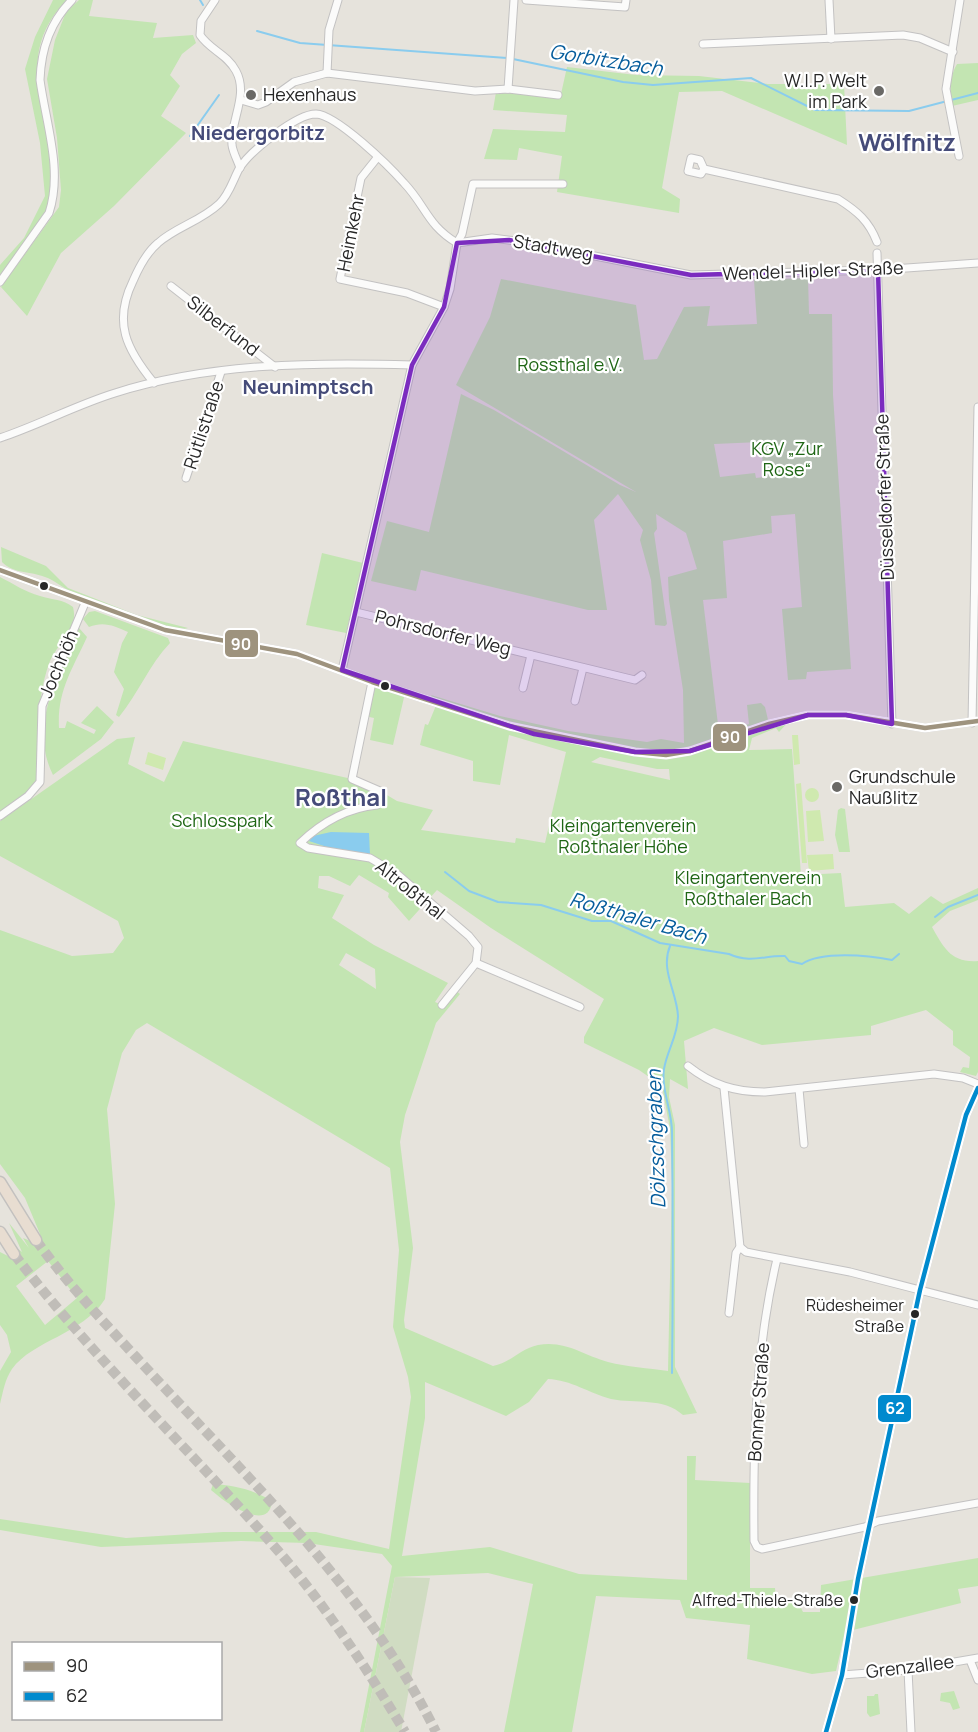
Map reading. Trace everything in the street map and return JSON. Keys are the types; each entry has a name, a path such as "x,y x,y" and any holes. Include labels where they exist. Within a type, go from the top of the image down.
{"highway":[{"path":"0,1182 36,1240"},
{"path":"0,1232 14,1254"}],"street":[{"path":"0,282 49,213 53,202 55,174 40,80 41,65 53,26 72,0"},
{"path":"215,0 201,21 200,35 206,44 225,55 238,73 241,100 232,146 240,168"},
{"path":"327,73 329,40 338,0"},
{"path":"508,89 514,0"},
{"path":"526,0 626,4"},
{"path":"829,0 831,39"},
{"path":"959,156 946,89 960,0"},
{"path":"703,44 903,35 920,38 953,52"},
{"path":"241,100 258,105 294,82 327,73 475,91 508,89 558,95"},
{"path":"154,383 142,368 123,332 124,300 143,260 159,242 192,224 220,203 240,168 283,129 305,116 316,114 332,119 345,128 405,183 439,232 457,243"},
{"name":"Heimkehr","path":"377,158 362,178 340,279 407,293 444,307"},
{"path":"704,169 838,200 857,211 871,226 877,242"},
{"path":"342,670 412,365 444,307 454,271 457,243 462,234 473,184 563,184"},
{"name":"Stadtweg","path":"457,243 492,238 525,242 648,267"},
{"name":"Düsseldorfer Straße","path":"877,253 892,724"},
{"name":"Wendel-Hipler-Straße","path":"648,267 691,275 878,270 978,263"},
{"name":"Silberfund","path":"171,285 275,366"},
{"path":"0,438 115,393 154,383 275,366 350,363 412,365"},
{"name":"Rütlistraße","path":"186,478 221,372"},
{"path":"0,570 85,603 180,634 297,654 372,682 534,734 634,752 666,755 690,751 769,724 808,715 839,714 925,728 976,723 978,407"},
{"name":"Jochhöh","path":"0,816 28,796 40,782 42,706 85,603"},
{"name":"Pohrsdorfer Weg","path":"356,612 634,680 642,675"},
{"name":"Pohrsdorfer Weg","path":"523,688 531,655"},
{"path":"575,701 583,668"},
{"name":"Altroßthal","path":"372,682 352,779 382,792 377,805 358,807 327,822 300,843 308,848 370,858 397,874 470,936 478,947 476,963"},
{"path":"442,1005 476,963 580,1007"},
{"path":"688,1066 702,1077 724,1088 765,1092 934,1074 963,1078 978,1086 966,1115 920,1290 858,1579 842,1675 826,1732"},
{"path":"724,1088 740,1247 736,1253 729,1313"},
{"path":"799,1089 804,1144"},
{"path":"740,1247 746,1252 850,1272 978,1305"},
{"name":"Bonner Straße","path":"777,1258 756,1405 753,1479 754,1541 757,1547 762,1549 871,1524"},
{"path":"871,1524 978,1503"},
{"name":"Grenzallee","path":"842,1675 908,1670 978,1658"},
{"path":"970,1660 978,1680"},
{"path":"908,1670 911,1732"}],"highlighted area":[{"path":"509,240 691,275 878,270 892,724 846,715 808,715 690,751 635,752 534,734 342,670 412,365 444,307 457,243"}],"green space":[{"path":"53,0 67,0 49,24 39,49 37,74 50,151 52,177 49,203 35,231 0,275 0,265 24,238 45,196 40,143 25,69 35,37"},
{"path":"79,0 93,0 89,16 157,23 153,38 193,35 196,43 182,54 170,75 180,86 161,116 186,133 114,206 61,253 27,316 1,287 59,207 61,190 57,138 47,79 55,40 66,12"},
{"path":"978,63 978,100 952,106 951,84 957,64"},
{"path":"567,67 636,75 699,76 768,84 844,84 847,145 722,91 679,92 662,188 680,199 679,213 557,192 562,156 519,148 517,160 484,159 493,129 565,132 567,115 493,110 496,92 561,94"},
{"path":"808,278 809,314 832,314 833,395 851,669 807,672 806,679 788,680 782,609 802,607 795,514 771,516 772,533 723,541 727,598 703,600 719,733 749,724 747,705 761,703 765,707 769,724 792,718 779,732 776,728 752,738 749,750 792,749 801,875 841,873 845,907 894,903 909,914 931,896 943,904 978,888 978,900 950,911 932,927 949,953 961,959 978,961 978,1072 976,1076 960,1072 963,1067 969,1068 970,1057 953,1045 953,1031 926,1010 871,1026 871,1035 762,1045 714,1028 684,1041 688,1089 670,1079 669,1097 675,1125 675,1367 697,1413 683,1415 675,1409 658,1403 611,1399 564,1382 548,1379 529,1402 506,1416 425,1382 425,1418 402,1556 490,1547 579,1574 687,1580 687,1456 696,1456 695,1480 750,1483 750,1588 775,1588 776,1603 797,1600 803,1612 820,1612 821,1585 978,1558 978,1586 958,1589 961,1603 845,1632 836,1671 812,1674 747,1659 750,1625 686,1618 680,1600 596,1596 572,1732 504,1732 533,1584 488,1573 395,1577 364,1732 360,1732 392,1566 382,1554 307,1543 241,1541 101,1547 0,1530 0,1519 126,1538 223,1532 316,1532 389,1549 411,1397 408,1377 393,1327 399,1250 390,1168 147,1023 136,1030 122,1053 107,1109 115,1204 105,1299 84,1321 21,1359 8,1377 0,1404 0,1371 11,1352 7,1335 0,1325 0,1252 10,1257 16,1253 17,1248 22,1252 9,1223 29,1248 23,1238 33,1242 40,1234 25,1198 0,1164 0,930 72,956 113,953 124,938 118,921 0,856 0,821 117,739 135,737 128,764 164,782 183,741 352,779 375,788 397,801 433,810 421,830 515,843 516,838 545,843 566,752 509,735 500,785 473,781 473,761 420,745 425,724 428,725 437,703 431,695 500,716 568,731 647,742 661,739 684,743 683,690 669,600 668,577 697,569 686,533 656,514 657,529 654,533 667,624 665,626 655,625 651,580 640,540 643,530 618,494 594,520 607,610 588,610 421,570 416,591 371,581 387,521 429,532 461,394 494,410 620,485 636,492 456,385 490,317 501,279 636,305 644,360 657,359 684,307 710,306 707,326 757,324 754,280","holes":["760,442 765,477 756,478 755,473 720,477 714,444","600,757 657,769 669,769 670,780 591,762","359,875 389,893 388,897 409,921 437,890 491,928 604,999 584,1037 584,1043 639,1070 662,1086 670,1129 672,1183 668,1371 615,1364 565,1346 548,1344 532,1347 493,1366 405,1328 413,1248 400,1142 405,1115 436,1023 460,994 455,990 442,1005 435,1002 448,983 374,945 332,918 344,895 318,888 319,876 329,876 350,886","346,953 375,969 376,989 339,965","48,1261 77,1298 45,1325 16,1286"]},
{"path":"1,547 46,566 68,588 137,615 188,628 167,626 113,610 69,591 45,577 11,569 2,562"},
{"path":"322,553 363,563 346,633 306,625"},
{"path":"0,577 29,592 69,604 73,607 74,615 67,636 50,661 45,676 39,721 40,782 0,816"},
{"path":"95,611 168,638 170,643 119,717 116,715 124,689 114,672 122,643 128,632 104,624 89,627 83,619 89,612"},
{"path":"79,628 87,637 63,692 59,728 65,728 67,721 94,734 96,730 81,723 97,706 114,722 101,739 53,775 46,756 45,719 55,682"},
{"path":"372,682 405,693 393,745 370,740 374,718 365,716"},
{"path":"792,735 798,735 800,764 794,765"},
{"path":"148,752 166,758 163,770 145,764"},
{"path":"801,783 807,863 802,863 796,784"},
{"path":"809,788 815,788 819,795 815,802 809,802 805,798 805,792"},
{"path":"845,809 850,852 839,852 835,835 838,810"},
{"path":"820,810 824,841 808,842 806,811"},
{"path":"833,854 834,869 809,871 807,855"},
{"path":"213,1484 244,1489 265,1497 272,1501 269,1511 263,1515 254,1515 234,1507 211,1490"},
{"path":"395,1577 430,1578 401,1732 364,1732"},
{"path":"954,1691 960,1708 953,1710 950,1703 940,1701 941,1693"},
{"path":"878,1694 880,1714 870,1717 867,1713 867,1696"}],"water":[{"path":"331,832 369,833 370,855 336,850 309,841 313,836"}],"waterway":[{"name":"Gorbitzbach","path":"200,0 203,5"},
{"name":"Gorbitzbach","path":"257,31 300,43 507,58"},
{"name":"Gorbitzbach","path":"513,59 623,82 653,85 751,78 815,110 909,111 978,93"},
{"path":"190,136 219,95"},
{"name":"Roßthaler Bach","path":"445,872 469,891 498,902 541,905 592,921 611,921 660,943 737,957 751,959 785,956 789,961 802,964 821,957 832,956 892,960 899,954"},
{"name":"Roßthaler Bach","path":"935,917 948,907 978,895"},
{"name":"Dölzschgraben","path":"670,946 667,964 678,1016 663,1077 672,1132 672,1373"}],"tunnel":[{"path":"36,1240 84,1300 300,1534 338,1580 374,1628 407,1679 436,1732"},
{"path":"14,1254 79,1333 286,1560 319,1601 349,1644 405,1732"}],"transit line":[{"name":"90","path":"0,570 165,630 297,654 372,682 509,726 635,752 666,755 690,751 769,724 808,715 846,715 925,728 978,721"},
{"name":"62","path":"826,1732 842,1675 858,1579 920,1290 966,1115 978,1088"}],"place":[{"name":"W.I.P. Welt im Park","path":"879,91"},
{"name":"Hexenhaus","path":"251,95"},
{"name":"Grundschule Naußlitz","path":"837,787"},
{"name":"Rüdesheimer Straße","path":"915,1314"},
{"name":"Alfred-Thiele-Straße","path":"854,1600"}],"district":[{"name":"Niedergorbitz","path":"258,133"},
{"name":"Wölfnitz","path":"907,143"},
{"name":"Neunimptsch","path":"308,387"},
{"name":"Roßthal","path":"341,798"}],"park label":[{"name":"Rossthal e.V.","path":"570,365"},
{"name":"KGV „Zur Rose“","path":"787,459"},
{"name":"Schlosspark","path":"222,821"},
{"name":"Kleingartenverein Roßthaler Höhe","path":"623,836"},
{"name":"Kleingartenverein Roßthaler Bach","path":"748,888"}]}
